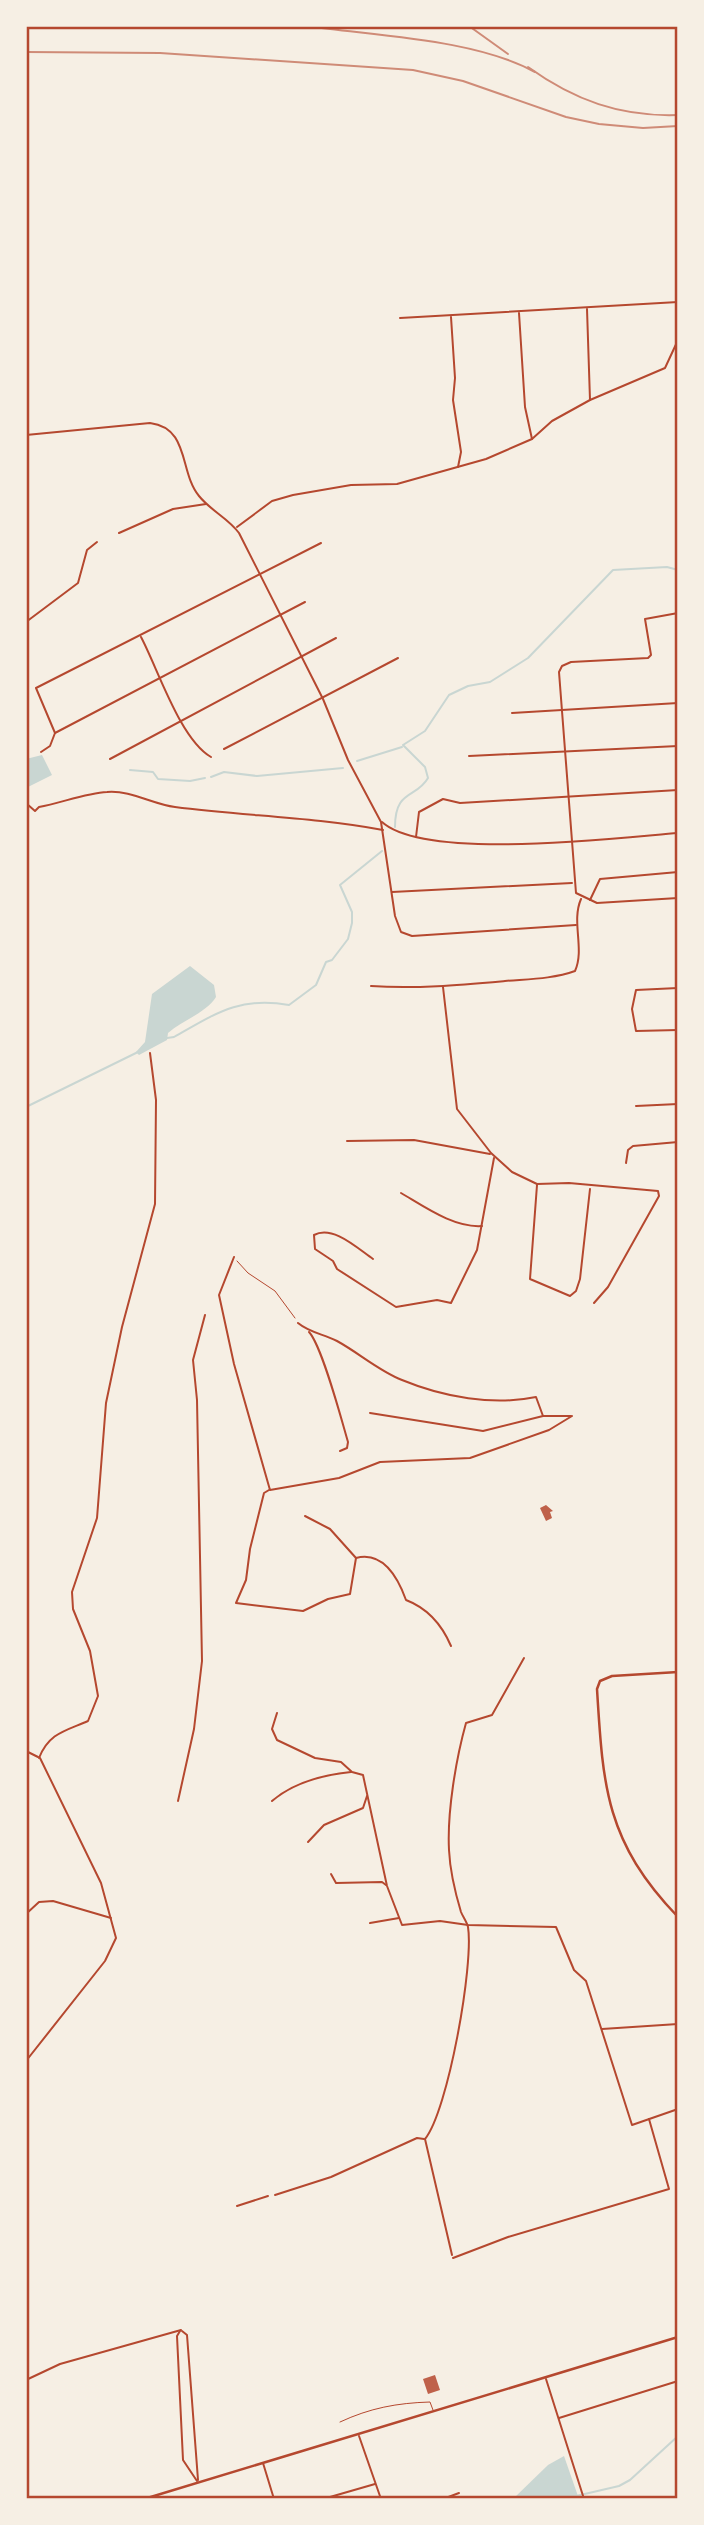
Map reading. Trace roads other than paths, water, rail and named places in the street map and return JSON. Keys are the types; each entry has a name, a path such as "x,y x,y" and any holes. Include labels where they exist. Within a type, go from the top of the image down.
{"main road":[{"path":"678,1672 604,1678 597,1689 603,1779 608,1802 638,1872 678,1917"},
{"path":"144,2499 678,2337"}],"street":[{"path":"400,318 678,302"},
{"path":"587,308 590,400"},
{"path":"519,312 531,439"},
{"path":"451,316 455,378 453,400 461,452 458,468"},
{"path":"235,528 272,501 351,485 397,484 458,468 531,439 552,421 590,400 665,368 678,340"},
{"path":"26,435 150,423 162,425 178,441 193,488 235,528 260,574 323,699 348,760 381,822 386,838 391,892 398,928 412,936 576,925"},
{"path":"119,533 173,509 207,504"},
{"path":"26,622 78,583 87,550 97,542"},
{"path":"55,733 36,688 125,640 141,636 321,543"},
{"path":"41,752 50,746 55,733 305,602"},
{"path":"678,613 645,619 651,655 648,658 565,664 559,672 573,883 581,898 589,901 678,898"},
{"path":"141,636 181,719 195,743 211,757"},
{"path":"110,759 336,638"},
{"path":"224,749 398,657"},
{"path":"512,713 678,703"},
{"path":"469,756 678,746"},
{"path":"415,838 419,812 443,799 460,803 678,790"},
{"path":"27,804 35,811 39,807 106,792 118,792 171,807 245,817 326,819 384,830"},
{"path":"381,822 392,831 415,838 475,845 678,833"},
{"path":"386,838 386,834 392,831"},
{"path":"589,901 600,878 678,872"},
{"path":"391,892 573,883"},
{"path":"372,986 396,985 403,989 553,976 575,971 576,912 581,898"},
{"path":"443,986 457,1109 495,1157 512,1172 537,1184 569,1183 590,1187 649,1188 658,1191 659,1196 608,1287 594,1303"},
{"path":"678,988 636,990 632,1010 636,1031 678,1030"},
{"path":"39,1758 46,1742 88,1721 98,1696 90,1651 73,1609 72,1592 97,1518 106,1403 122,1327 155,1204 156,1100 150,1053"},
{"path":"636,1106 678,1104"},
{"path":"347,1141 414,1140 475,1149 481,1154 491,1153"},
{"path":"626,1163 628,1150 633,1146 678,1142"},
{"path":"373,1259 332,1233 321,1231 314,1235 314,1248 333,1261 337,1269 396,1307 437,1300 451,1303 477,1250 495,1157"},
{"path":"537,1184 530,1279 573,1295 582,1265 590,1187"},
{"path":"401,1193 433,1212 469,1227 483,1226"},
{"path":"234,1257 219,1295 234,1364 270,1490"},
{"path":"178,1801 194,1729 202,1661 197,1400 193,1360 205,1315"},
{"path":"299,1323 308,1331 321,1351 348,1442 347,1448 340,1451"},
{"path":"308,1331 326,1335 393,1376 420,1386 480,1400 508,1402 536,1397 543,1416"},
{"path":"356,1558 350,1594 346,1598 328,1599 303,1611 236,1603 246,1580 250,1549 264,1493 340,1479 380,1462 470,1458 550,1430 572,1416 543,1416 483,1431 370,1413"},
{"path":"304,1517 330,1529 356,1558"},
{"path":"356,1558 372,1556 384,1563 399,1582 406,1600 421,1606 445,1632 451,1646"},
{"path":"524,1658 492,1715 466,1723 460,1743 449,1822 449,1849 462,1916 468,1925 457,2034 436,2122 425,2139 452,2256 669,2189 649,2119"},
{"path":"277,1713 272,1729 277,1740 316,1758 341,1762 352,1772"},
{"path":"26,1744 27,1751 39,1758 88,1852 102,1883 116,1938 105,1961 26,2061"},
{"path":"272,1801 287,1788 333,1774 352,1772 363,1775 387,1886 402,1925 440,1921 468,1925 556,1927 574,1970 586,1982 632,2125 678,2109"},
{"path":"308,1842 324,1825 363,1808 368,1795"},
{"path":"331,1874 336,1884 382,1882 387,1886"},
{"path":"26,1914 38,1902 53,1901 112,1918"},
{"path":"370,1923 399,1918"},
{"path":"601,2029 678,2024"},
{"path":"275,2195 331,2177 417,2138 425,2139"},
{"path":"237,2206 268,2196"},
{"path":"26,2380 60,2364 181,2330"},
{"path":"181,2330 187,2340 198,2482"},
{"path":"181,2330 177,2336 183,2460 198,2482"},
{"path":"546,2379 584,2499"},
{"path":"558,2419 678,2381"},
{"path":"359,2435 381,2499"},
{"path":"263,2462 274,2499"},
{"path":"330,2497 376,2484"},
{"path":"443,2499 459,2493"}],"lane":[{"path":"340,2422 365,2410 395,2403 430,2402 433,2412"}],"waterway":[{"path":"395,827 398,806 402,800 423,785 428,778 425,767 403,745 425,731 449,695 468,686 490,682 528,658 613,570 667,567 678,570"},
{"path":"357,761 402,747"},
{"path":"211,777 224,772 257,776 343,768"},
{"path":"130,770 153,772 158,779 190,781 205,778"},
{"path":"167,1038 174,1037 215,1014 241,1005 289,1005 316,985 326,962 332,960 348,939 352,923 352,912 340,885 382,851"},
{"path":"26,1107 138,1052"},
{"path":"576,2496 619,2486 630,2480 678,2436"}],"railway":[{"path":"307,26 455,46 484,52 535,72"},
{"path":"469,26 508,54"},
{"path":"26,52 160,53 413,70 463,81 566,117 599,124 643,128 678,126"},
{"path":"528,67 563,89 598,104 637,113 678,115"}]}
